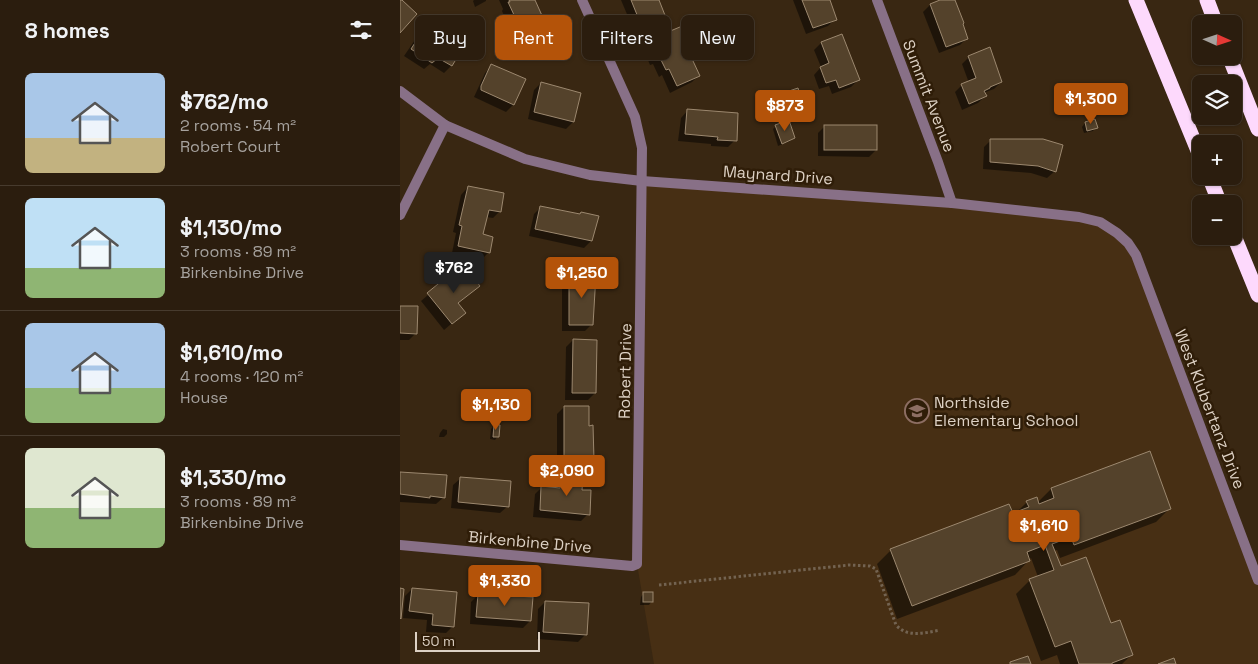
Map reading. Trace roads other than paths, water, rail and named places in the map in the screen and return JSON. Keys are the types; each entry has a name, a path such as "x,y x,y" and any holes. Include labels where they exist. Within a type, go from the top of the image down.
{"highway":[{"path":"1136,0 1192,136"},
{"path":"1207,0 1213,15"},
{"path":"1233,65 1258,128"},
{"path":"1238,245 1258,295"}],"street":[{"name":"Robert Drive","path":"582,0 636,118 642,148 638,544"},
{"name":"Summit Avenue","path":"877,0 952,203"},
{"name":"Maynard Drive","path":"400,91 445,125 525,159 590,175 952,203 1079,217 1100,222 1118,233 1128,243 1136,255 1144,278"},
{"path":"400,215 445,125"},
{"name":"West Klubertanz Drive","path":"1144,278 1258,580"},
{"name":"Birkenbine Drive","path":"400,545 632,566 637,564 638,544"}],"place":[{"name":"Northside Elementary School","path":"917,411"}]}
